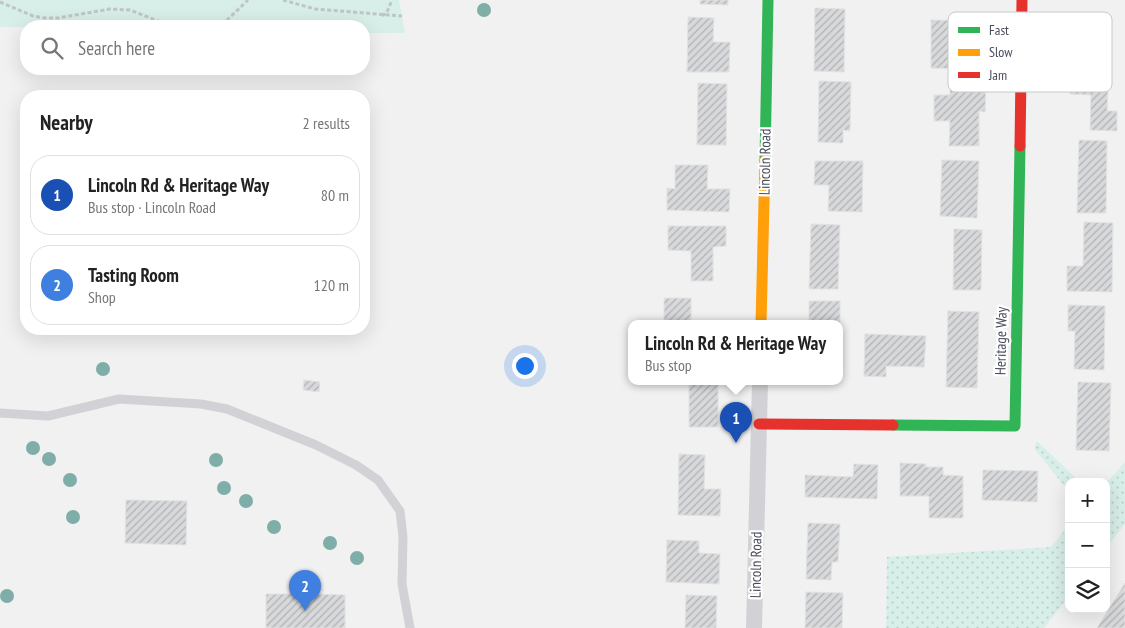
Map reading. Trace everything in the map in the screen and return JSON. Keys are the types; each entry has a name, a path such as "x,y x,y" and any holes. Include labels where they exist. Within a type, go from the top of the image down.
{"street":[{"name":"Lincoln Road","path":"761,320 768,0"},
{"name":"Heritage Way","path":"759,424 1015,426 1020,92"},
{"name":"Lincoln Road","path":"754,628 760,385"}],"lane":[{"path":"0,413 48,416 120,399 201,404 228,409 316,445 356,465 378,480 400,511 403,538 402,584 410,628"}],"path":[{"path":"226,20 248,0"},
{"path":"283,0 315,9 382,16 402,16"},
{"path":"382,16 387,12 392,0"},
{"path":"0,2 33,16 45,18 58,18 110,9 130,10 158,20"}],"green space":[{"path":"0,0 399,0 405,33 370,33 370,20 20,20 20,27 0,27"},
{"path":"1037,441 1076,478 1065,478 1065,487 1034,448"},
{"path":"1125,462 1125,524 1110,543 1110,523 1110,479"},
{"path":"1065,530 1065,601 1044,628 886,628 887,557 1051,547"}],"building":[{"path":"700,0 728,0 728,5 700,4"},
{"path":"815,8 845,9 844,72 814,71"},
{"path":"688,17 714,18 713,42 730,42 729,72 687,72"},
{"path":"931,20 948,20 948,69 931,68"},
{"path":"819,81 851,82 850,131 843,130 843,143 818,142"},
{"path":"698,83 727,84 726,145 697,145"},
{"path":"950,92 986,92 985,112 979,111 979,146 949,146 950,121 934,121 934,95 950,95"},
{"path":"1070,92 1108,92 1107,111 1117,111 1117,131 1090,130 1091,95 1070,94"},
{"path":"1079,140 1107,141 1106,213 1077,213"},
{"path":"942,160 979,161 977,218 940,216"},
{"path":"815,161 863,161 862,212 828,211 829,185 814,185"},
{"path":"675,165 708,165 707,189 730,189 729,212 667,210 667,188 675,189"},
{"path":"1084,222 1113,223 1112,292 1067,291 1067,266 1083,266"},
{"path":"811,224 840,225 838,289 809,289"},
{"path":"668,226 726,226 726,246 713,247 713,281 691,281 691,251 668,250"},
{"path":"954,229 982,230 981,290 953,290"},
{"path":"664,298 691,298 691,320 664,320"},
{"path":"809,301 840,301 840,320 809,320"},
{"path":"1068,305 1105,306 1104,370 1074,369 1075,331 1068,331"},
{"path":"948,311 979,312 977,388 946,387"},
{"path":"865,334 926,336 924,367 886,366 886,377 864,376"},
{"path":"304,380 320,382 319,392 303,390"},
{"path":"1078,382 1111,383 1109,451 1076,450"},
{"path":"689,385 718,385 718,427 689,427"},
{"path":"679,454 705,455 704,489 721,489 720,516 678,515"},
{"path":"900,463 926,464 926,467 943,467 943,475 963,476 963,518 929,518 929,496 900,496"},
{"path":"854,464 878,465 877,499 805,497 805,475 853,477"},
{"path":"983,470 1038,471 1037,502 982,500"},
{"path":"126,500 187,501 186,545 125,543"},
{"path":"808,523 840,524 838,562 832,562 831,580 806,579"},
{"path":"667,540 699,541 699,553 720,554 719,584 666,582"},
{"path":"1125,583 1125,628 1097,628 1106,613 1110,613 1110,607"},
{"path":"290,585 312,586 312,594 345,595 345,628 266,628 266,594 290,594"},
{"path":"806,592 843,593 842,628 805,628"},
{"path":"686,595 717,596 716,628 685,628"}],"traffic: fast":[{"path":"765,161 768,0"},
{"path":"893,425 1015,426 1020,146"}],"traffic: slow":[{"path":"761,320 765,161"}],"traffic: jam":[{"path":"1022,0 1022,12"},
{"path":"1020,146 1021,92"},
{"path":"759,424 893,425"}],"place":[{"name":"Lincoln Rd & Heritage Way","path":"736,443"},
{"name":"Tasting Room","path":"305,611"}]}
